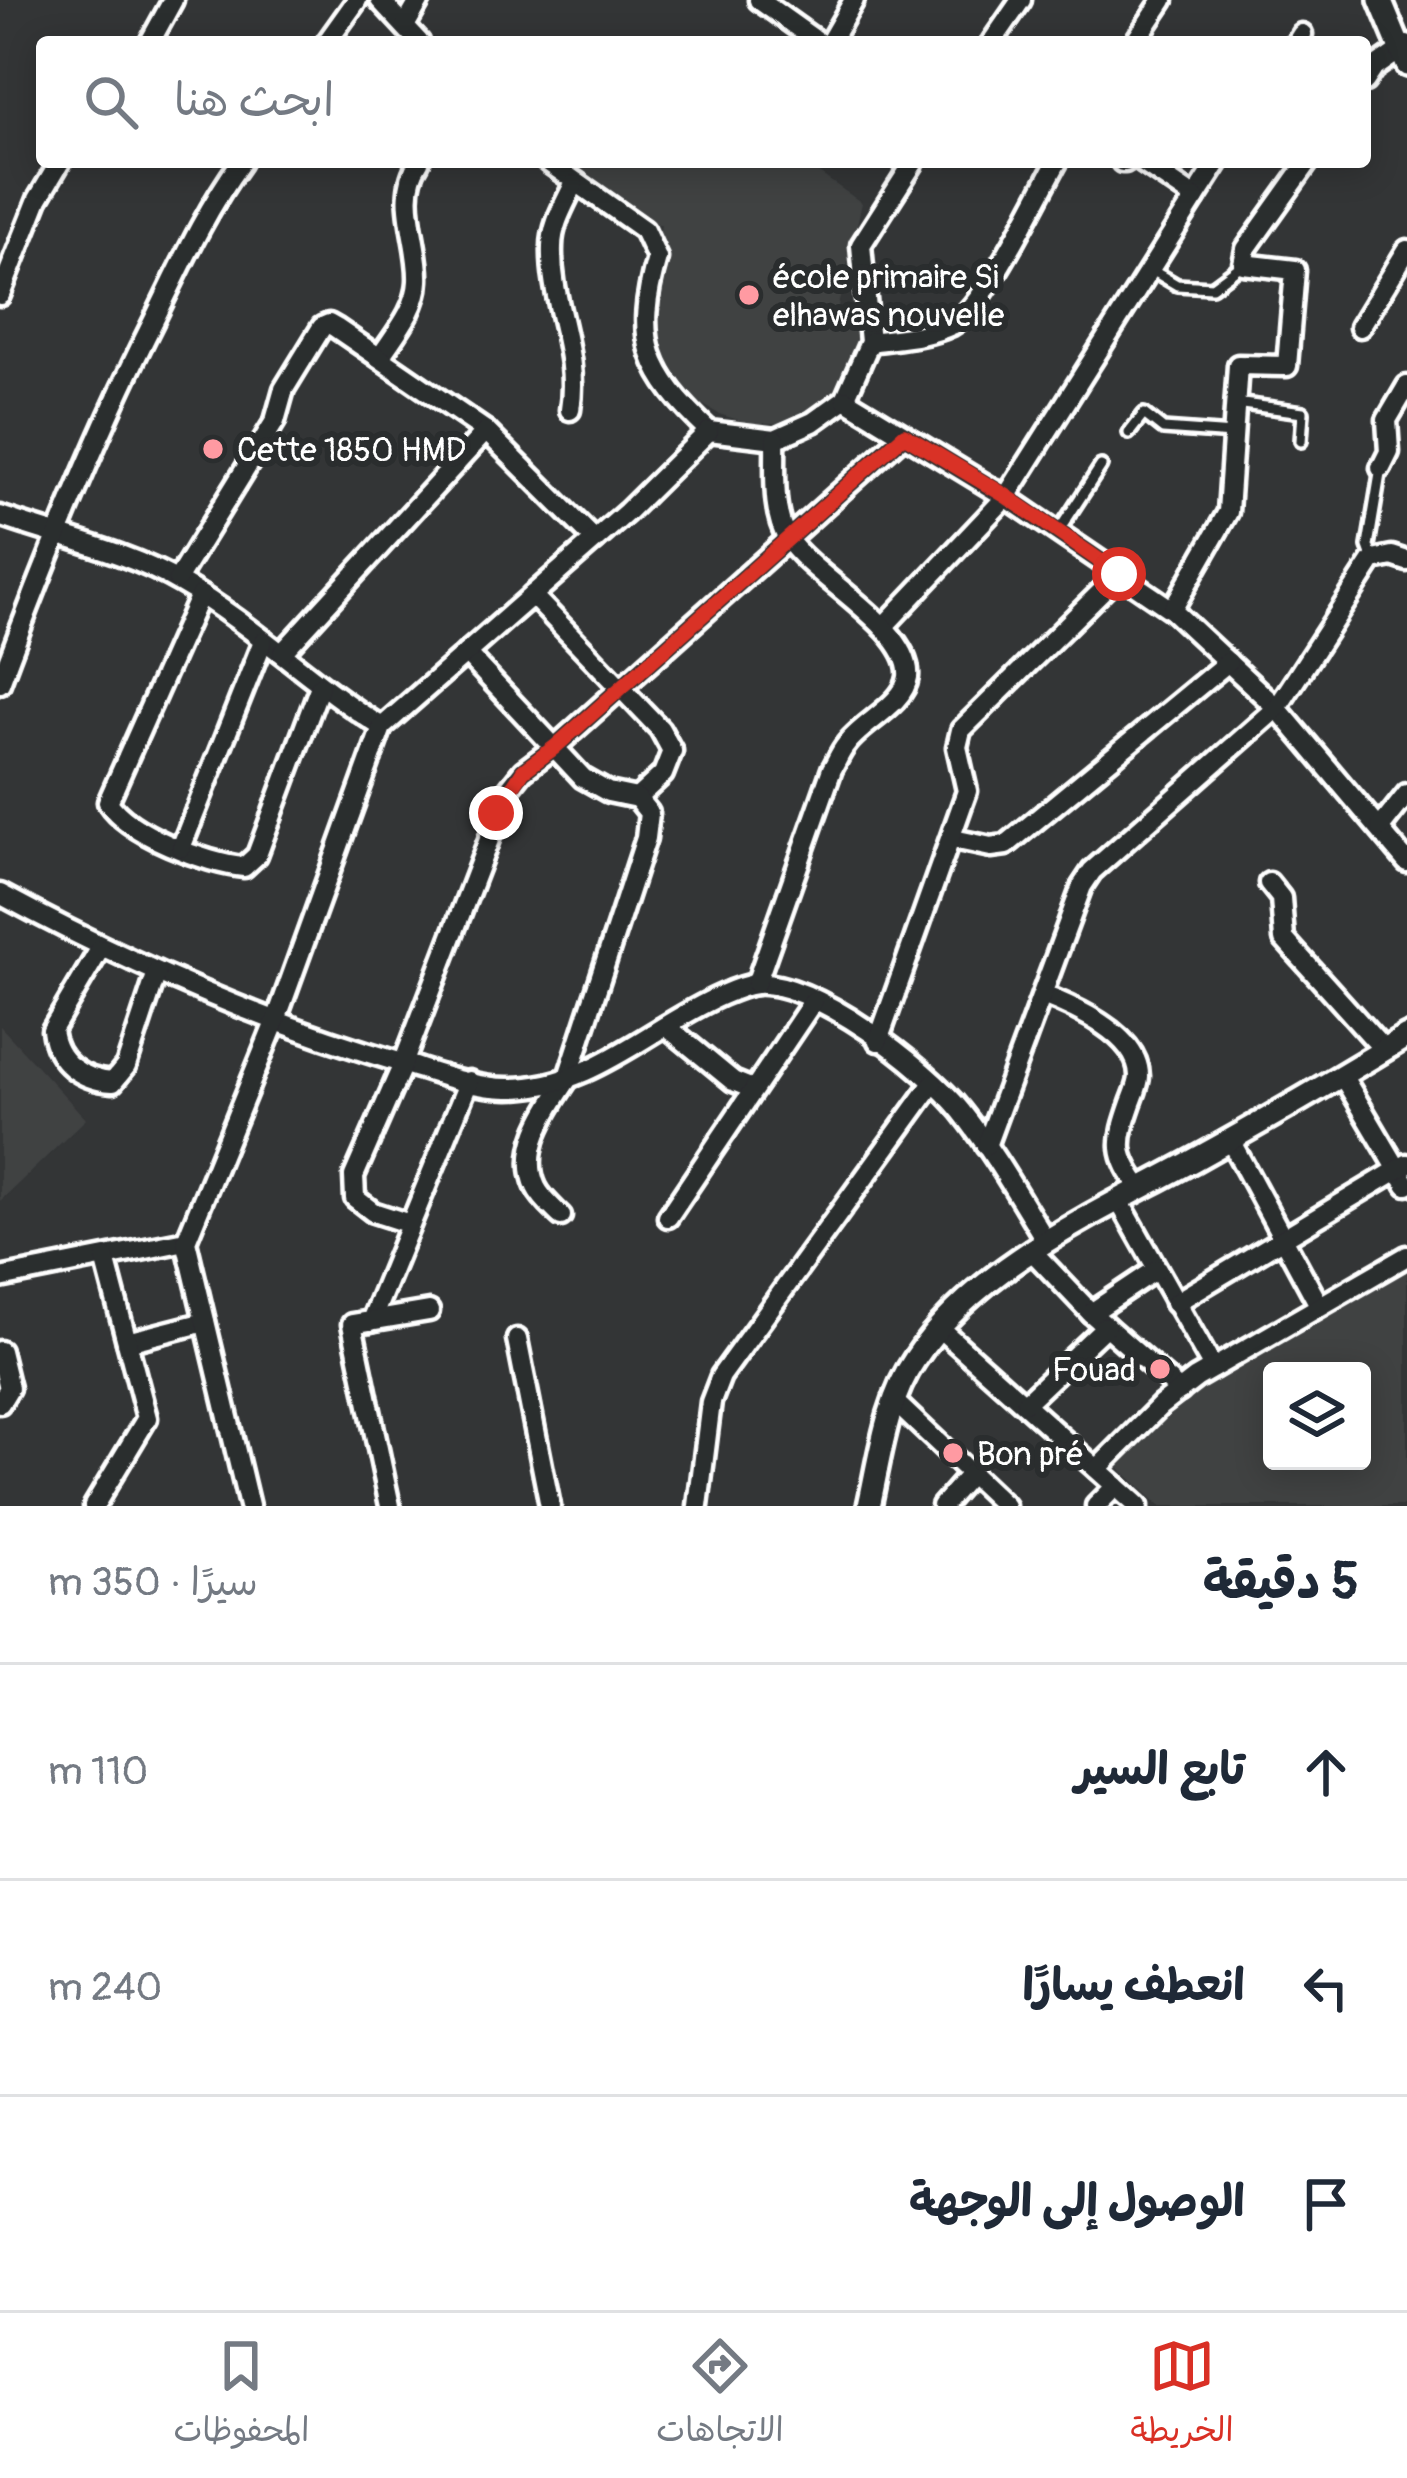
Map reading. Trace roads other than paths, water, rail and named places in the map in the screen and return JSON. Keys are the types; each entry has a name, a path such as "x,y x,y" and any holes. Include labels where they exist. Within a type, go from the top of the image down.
{"street":[{"path":"153,36 173,0"},
{"path":"331,36 357,0"},
{"path":"380,0 414,36"},
{"path":"405,26 420,0"},
{"path":"759,0 810,36"},
{"path":"833,36 854,0"},
{"path":"996,36 1021,0"},
{"path":"1139,36 1163,0"},
{"path":"1371,72 1406,54 1380,0"},
{"path":"0,295 38,199 57,168"},
{"path":"0,683 55,536 162,303 213,201 237,168"},
{"path":"380,356 405,319 418,284 408,185 416,168"},
{"path":"555,168 644,230 657,259 645,300 644,332 652,361 668,387 709,431 775,439 813,422 845,400 862,369 870,342 861,245 910,168"},
{"path":"870,342 935,332 957,322 977,302 1054,168"},
{"path":"1151,168 1195,198"},
{"path":"883,627 1006,496 1214,168"},
{"path":"1172,610 1228,512 1238,365 1287,366 1294,270 1243,263 1246,249 1304,168"},
{"path":"570,410 573,356 551,249 556,222 574,184"},
{"path":"1360,327 1407,250"},
{"path":"177,580 275,422 284,389 322,327 329,324 485,431 595,540"},
{"path":"1392,459 1387,420 1407,386"},
{"path":"845,400 1006,496 1172,610 1277,708 1407,862"},
{"path":"281,653 485,431"},
{"path":"249,1506 186,1241 276,1020 382,727 595,540 709,431"},
{"path":"410,1224 374,1213 355,1198 354,1177 403,1064 496,813 523,771 904,435"},
{"path":"756,985 832,769 847,743 899,694 908,676 902,655 883,627 786,538 778,517 775,439"},
{"path":"0,516 177,580 382,727"},
{"path":"986,1146 1082,886 1092,871 1277,708 1373,560 1392,556 1407,561"},
{"path":"878,1041 967,791 957,747 961,730 1119,574"},
{"path":"200,595 108,802 116,816 132,828 181,848 226,865 244,866 257,855 320,686"},
{"path":"532,595 660,729 672,751 663,774 637,798"},
{"path":"181,848 263,641"},
{"path":"466,653 584,778 608,793 637,798 649,813 646,838 567,1081 544,1116 529,1159 536,1189 561,1216"},
{"path":"952,839 991,847 1006,844 1228,662"},
{"path":"1380,828 1407,794"},
{"path":"1269,883 1281,898 1284,939 1384,1050"},
{"path":"0,893 100,949 276,1020 403,1064 502,1088 542,1088 567,1081 723,994 756,985 790,989 878,1041 959,1108 986,1146 1039,1246 1099,1320 1180,1391"},
{"path":"100,949 52,1030 61,1059 91,1080 113,1082 126,1066 157,972"},
{"path":"1042,995 1088,1013 1135,1059 1139,1077 1119,1139 1123,1165 1141,1189"},
{"path":"668,1217 814,1000"},
{"path":"666,1025 733,1081 752,1089"},
{"path":"869,1506 895,1402 912,1362 938,1327 1039,1246 1407,1036"},
{"path":"1175,1303 1404,1173 1342,1076"},
{"path":"371,1321 469,1081"},
{"path":"698,1506 711,1402 721,1376 933,1083"},
{"path":"1230,1140 1318,1305"},
{"path":"1120,1201 1213,1368"},
{"path":"0,1278 186,1241"},
{"path":"1097,1469 1180,1391 1213,1368 1407,1256"},
{"path":"94,1506 147,1418 105,1258"},
{"path":"1024,1403 1099,1320 1157,1269"},
{"path":"390,1506 352,1324 429,1311"},
{"path":"127,1342 205,1322"},
{"path":"938,1327 1138,1506"},
{"path":"518,1339 550,1506"},
{"path":"0,1351 9,1388 0,1403"},
{"path":"895,1402 1005,1506"},
{"path":"942,1506 971,1473"},
{"path":"1096,1506 1115,1486"}],"lane":[{"path":"1150,269 1177,285 1212,287 1243,263"},
{"path":"1235,403 1304,412 1301,441"},
{"path":"1129,433 1144,414 1163,429 1233,434"},
{"path":"1373,560 1368,546 1392,459"},
{"path":"1058,532 1101,466"}],"place":[{"name":"école primaire Si elhawas nouvelle","path":"749,295"},
{"name":"Cette 1850 HMD","path":"213,449"},
{"name":"Fouad","path":"1160,1369"},
{"name":"Bon pré","path":"953,1453"}]}
